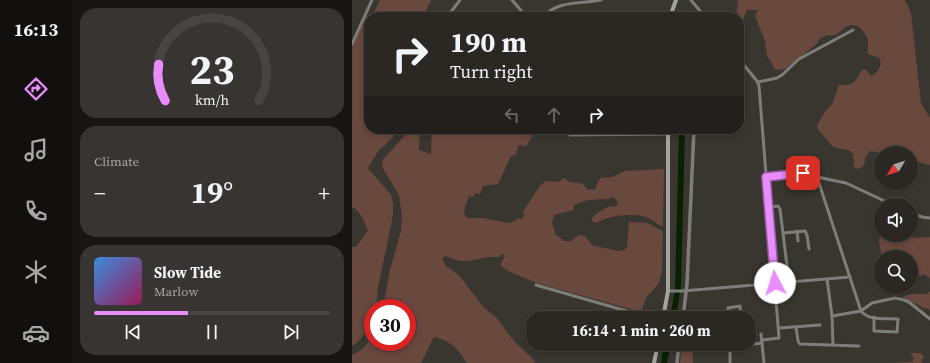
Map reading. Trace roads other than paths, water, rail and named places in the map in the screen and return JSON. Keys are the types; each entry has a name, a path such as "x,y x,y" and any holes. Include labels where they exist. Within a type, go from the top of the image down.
{"main road":[{"path":"672,12 676,0"},
{"path":"665,311 671,291 668,134"},
{"path":"654,363 657,351"}],"street":[{"path":"367,12 372,0"},
{"path":"451,12 460,0"},
{"path":"512,0 522,12"},
{"path":"548,12 558,6 601,0"},
{"path":"691,0 701,12"},
{"path":"352,44 364,18"},
{"path":"758,82 777,78 799,59 853,30"},
{"path":"744,65 758,82 759,86 779,338 756,343"},
{"path":"570,135 594,134"},
{"path":"683,311 694,134"},
{"path":"766,177 803,173 810,174 817,177 846,183 879,198"},
{"path":"817,177 861,311 867,316 874,318 898,318 897,332 874,331 874,318"},
{"path":"769,207 778,206 780,208 789,282"},
{"path":"918,216 930,218"},
{"path":"784,233 804,230 806,232 809,250"},
{"path":"797,231 798,241"},
{"path":"671,291 850,277"},
{"path":"827,279 832,316 833,345"},
{"path":"536,284 627,311"},
{"path":"832,316 861,311 872,303 897,298 909,302 930,319"},
{"path":"728,311 728,308 740,306 740,311"},
{"path":"778,328 820,325"},
{"path":"796,327 798,341 800,344 859,346"},
{"path":"761,334 764,363"},
{"path":"677,363 678,351"},
{"path":"730,351 730,363"}]}
